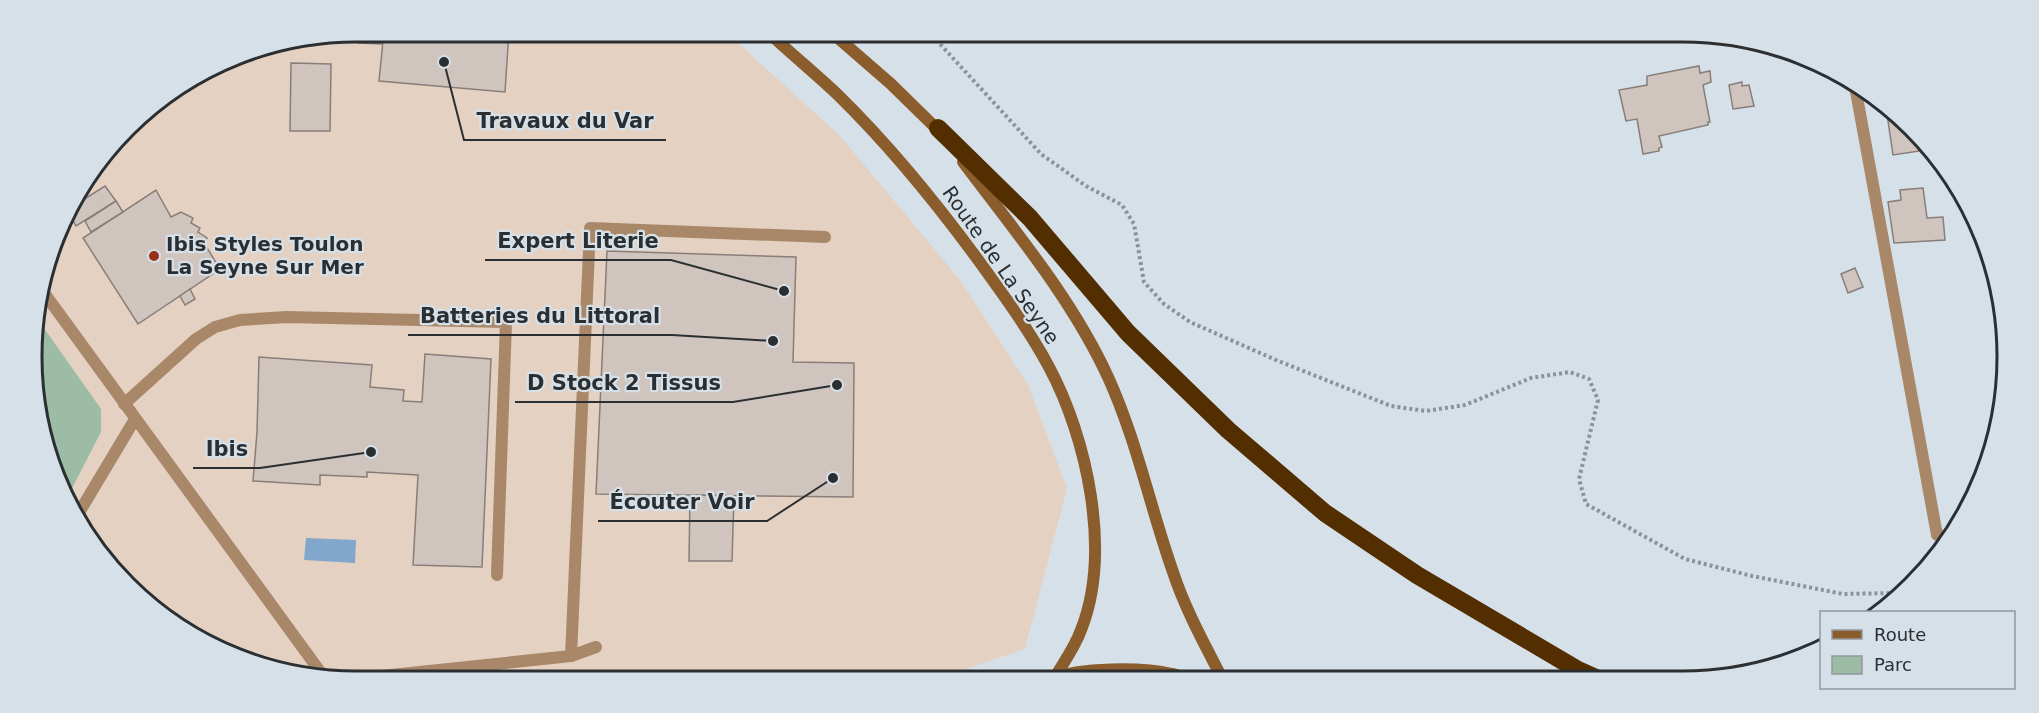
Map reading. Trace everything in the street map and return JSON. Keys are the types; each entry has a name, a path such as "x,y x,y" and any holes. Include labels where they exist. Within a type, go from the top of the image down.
{"highway":[{"path":"938,128 1030,219 1128,333 1228,430 1325,513 1417,575 1580,671"}],"main road":[{"name":"Route de La Seyne","path":"778,42 838,95 892,152 954,228 1016,312 1049,367 1070,414 1082,451 1093,504 1095,552 1090,599 1082,630 1068,658 1058,671"},
{"path":"842,42 938,128 1052,281 1086,334 1108,378 1138,454 1173,574 1218,671"},
{"path":"1091,671 1144,671"}],"lane":[{"path":"1856,95 1937,535 1941,536"},
{"path":"571,656 590,228 825,237"},
{"path":"48,298 318,668"},
{"path":"124,404 196,339 215,327 240,320 287,317 506,322 497,574"},
{"path":"81,509 135,419"},
{"path":"428,671 571,656 596,648"}],"path":[{"path":"937,42 1041,154 1086,186 1122,205 1134,224 1144,282 1164,304 1190,322 1276,360 1391,406 1426,411 1465,405 1531,378 1570,372 1589,379 1598,400 1579,478 1586,504 1684,559 1752,576 1844,594 1890,593"}],"shaded area":[{"path":"356,42 737,42 840,136 960,280 1028,385 1067,488 1025,649 960,671 356,671 295,665 255,654 217,639 165,606 120,564 84,514 59,458 45,398 43,336 53,275 74,217 107,165 149,120 182,95 217,74 275,53 315,45"}],"green space":[{"path":"44,328 101,409 101,432 71,490 59,458 48,418 42,356"}],"water":[{"path":"306,538 356,540 355,563 304,560"}],"building":[{"path":"358,42 383,42 383,44"},
{"path":"383,42 508,42 505,92 379,81"},
{"path":"291,63 331,64 330,131 290,131"},
{"path":"1699,66 1700,73 1710,71 1711,82 1703,85 1710,122 1708,125 1659,136 1662,147 1659,151 1643,154 1637,119 1626,121 1619,90 1647,85 1647,76"},
{"path":"1742,82 1742,86 1749,85 1754,106 1733,109 1729,85"},
{"path":"1888,118 1920,151 1893,155"},
{"path":"105,186 116,201 76,226 73,220 84,199"},
{"path":"1923,188 1927,218 1943,217 1945,240 1894,243 1888,202 1901,200 1900,190"},
{"name":"Ibis Styles Toulon La Seyne Sur Mer","path":"156,190 171,217 181,212 193,218 191,223 200,228 198,232 207,238 204,243 220,269 138,324 83,238"},
{"path":"116,201 123,212 91,232 85,221"},
{"path":"607,251 796,257 793,362 854,363 853,497 596,494"},
{"path":"1855,268 1863,287 1848,293 1841,274"},
{"path":"190,289 195,299 185,305 180,296"},
{"path":"425,354 491,359 482,567 413,565 418,475 367,472 367,477 320,475 320,485 253,481 259,357 372,365 370,387 404,390 403,401 422,402"},
{"path":"690,495 734,496 732,561 689,561"}],"place":[{"name":"Travaux du Var","path":"444,62"},
{"name":"Ibis Styles Toulon La Seyne Sur Mer","path":"154,256"},
{"name":"Expert Literie","path":"784,291"},
{"name":"Batteries du Littoral","path":"773,341"},
{"name":"D Stock 2 Tissus","path":"837,385"},
{"name":"Ibis","path":"371,452"},
{"name":"Écouter Voir","path":"833,478"}]}
